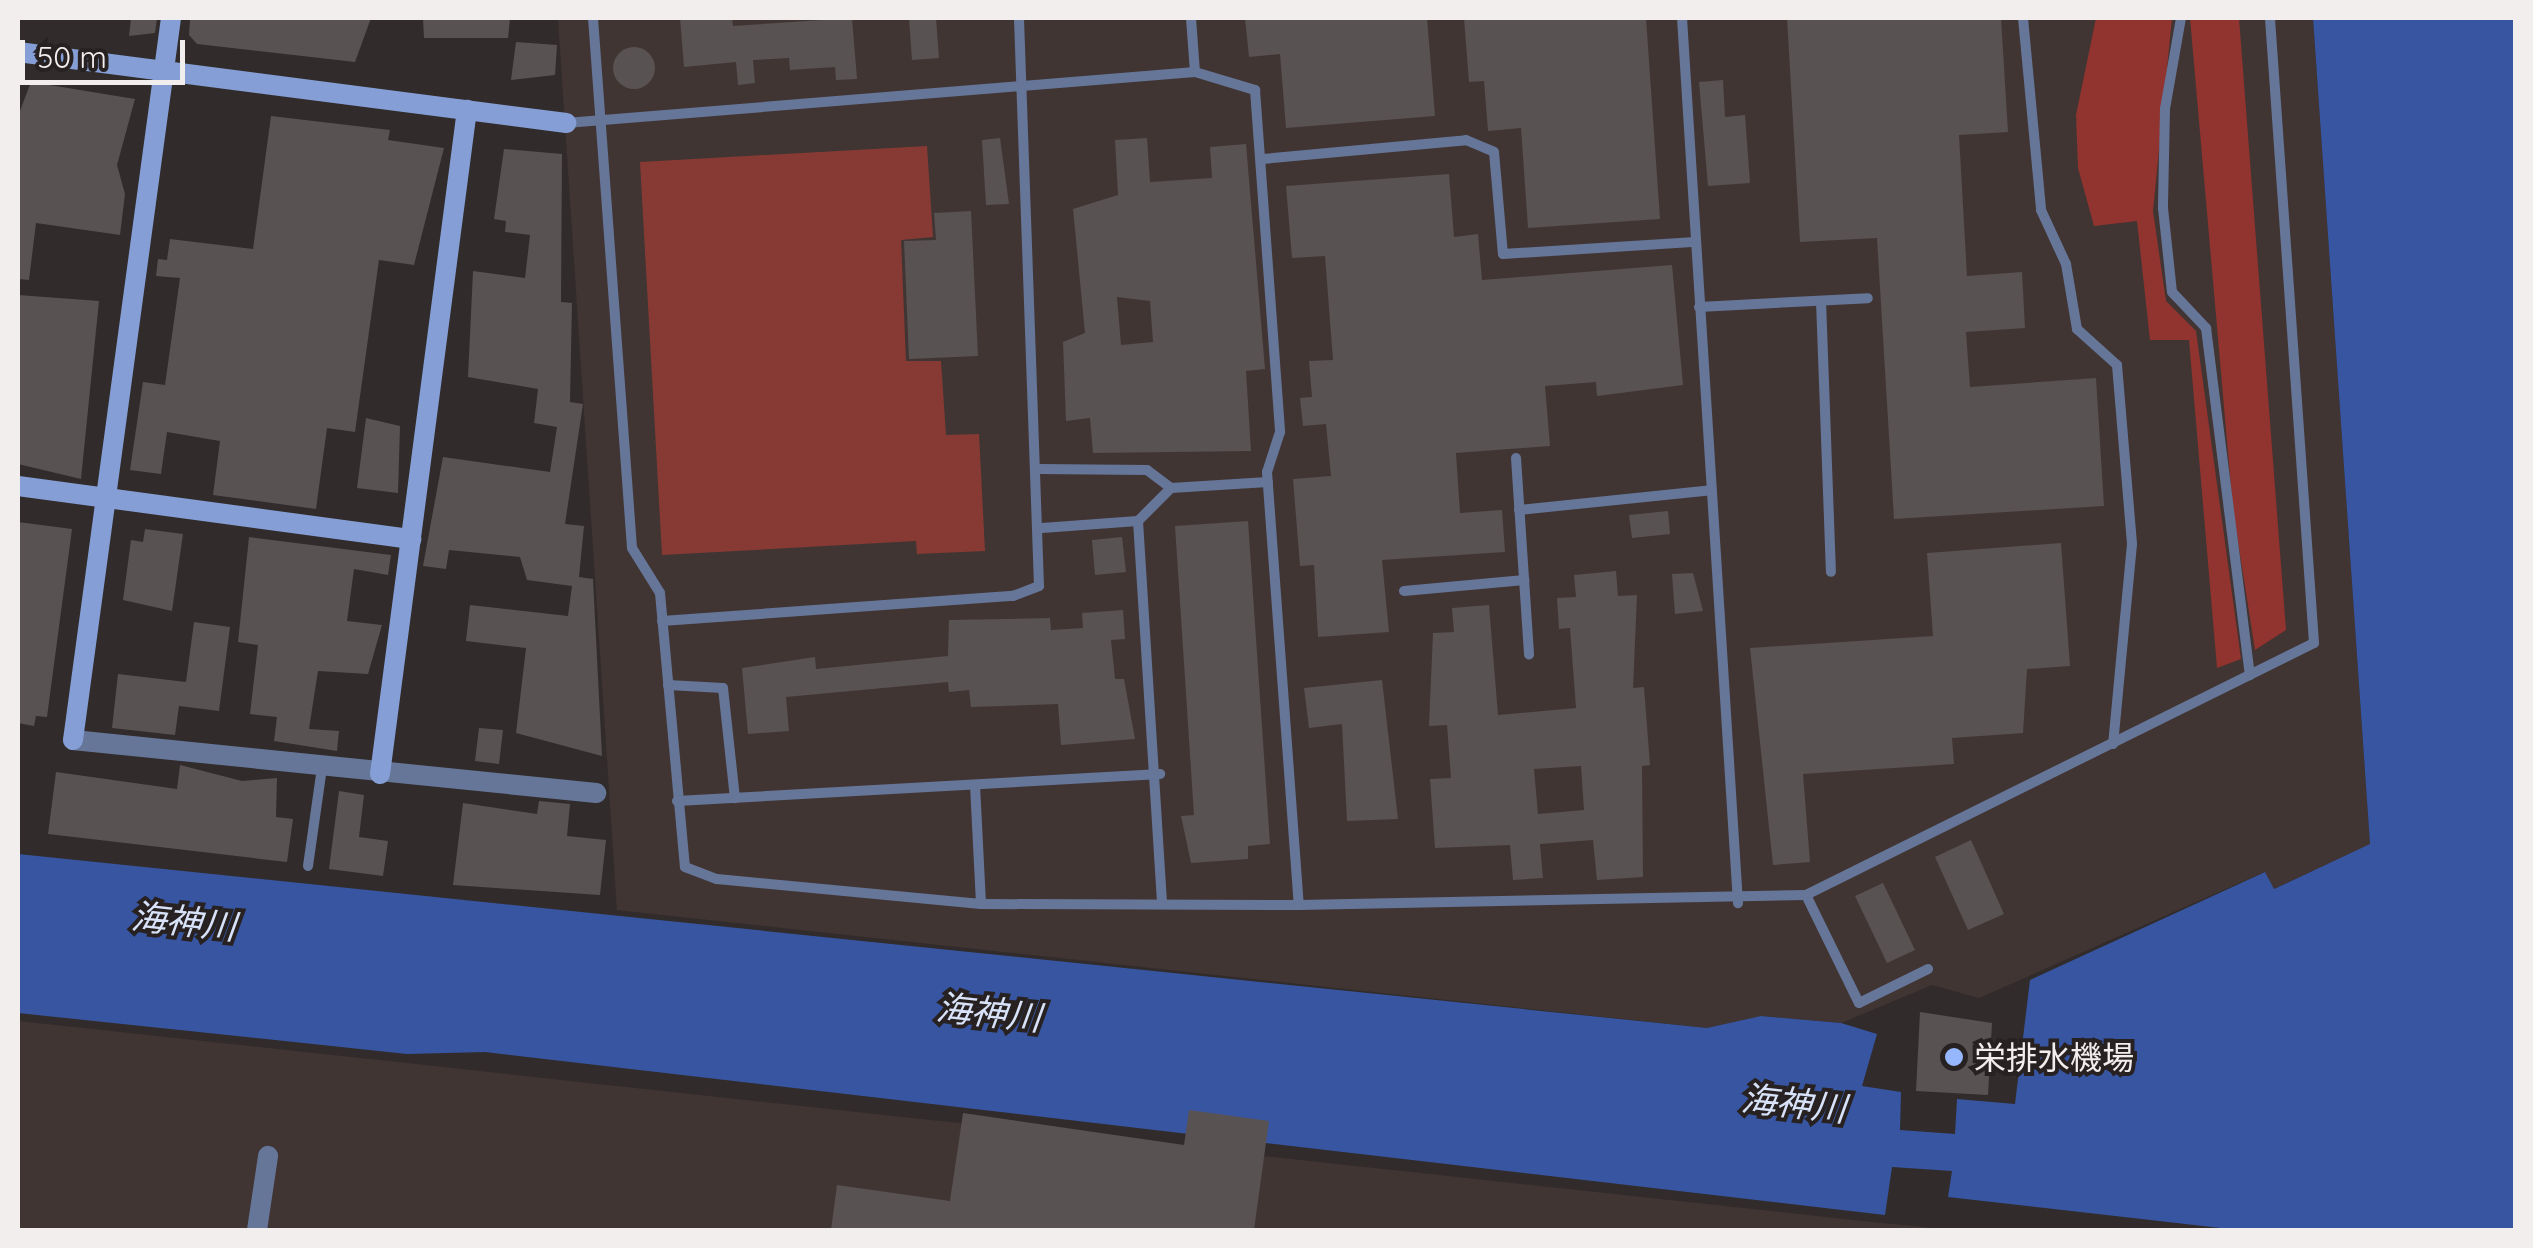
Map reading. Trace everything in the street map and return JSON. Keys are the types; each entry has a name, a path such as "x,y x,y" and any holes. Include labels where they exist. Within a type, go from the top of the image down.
{"street":[{"path":"171,18 73,740 596,794"},
{"path":"18,52 566,123"},
{"path":"380,774 467,110"},
{"path":"18,486 411,539"},
{"path":"257,1230 268,1156"}],"lane":[{"path":"592,18 632,548 660,593 677,802 691,873 981,904 1299,905 1738,902 1806,895 2314,643 2270,18"},
{"path":"662,621 1024,594 1044,571 1019,18"},
{"path":"1190,18 1195,72"},
{"path":"1682,18 1738,902"},
{"path":"2023,18 2041,210 2066,264 2077,329 2117,365 2132,544 2113,744"},
{"path":"2181,18 2163,178 2172,292 2206,328 2250,675"},
{"path":"566,123 600,124 1195,72 1255,90 1280,432 1268,482 1299,905"},
{"path":"1262,159 1466,140 1494,152 1503,254 1696,242"},
{"path":"1700,306 1868,298"},
{"path":"1821,301 1832,572"},
{"path":"1516,458 1530,655"},
{"path":"1039,469 1148,470 1170,488"},
{"path":"1042,528 1138,520 1170,488 1268,482"},
{"path":"1520,510 1711,490"},
{"path":"1138,520 1160,774 1162,904"},
{"path":"1404,591 1524,580"},
{"path":"668,685 723,688 736,798"},
{"path":"308,866 322,768"},
{"path":"677,802 1160,774"},
{"path":"975,785 981,904"},
{"path":"1806,895 1860,1003 1928,970"}],"shaded area":[{"path":"558,18 2313,18 2370,845 2273,889 2264,872 1979,998 1932,985 1841,1023 1762,1016 1707,1028 617,910"},
{"path":"2096,18 2172,18 2153,211 2166,301 2196,331 2241,659 2217,668 2189,340 2150,340 2137,221 2094,226 2078,168 2076,115"},
{"path":"2190,18 2239,18 2286,630 2255,650 2233,510"},
{"path":"927,146 933,237 901,240 906,361 941,361 946,435 979,434 985,551 917,554 916,541 662,555 640,162"},
{"path":"18,1021 1881,1223 1955,1230 18,1230"}],"water":[{"name":"海神川","path":"2313,18 2515,18 2515,1230 2238,1230 1948,1197 1952,1171 1892,1167 1885,1215 485,1052 407,1054 18,1013 18,854 1707,1028 1761,1016 1841,1023 1877,1034 1862,1086 1901,1092 1900,1130 1955,1134 1957,1099 2015,1104 2030,980 2265,872 2274,889 2370,844"}],"building":[{"path":"131,18 157,18 155,33 129,36"},
{"path":"206,18 371,18 355,62 197,44 189,35 190,20"},
{"path":"423,18 510,18 508,38 424,38"},
{"path":"680,18 732,18 733,26 852,18 857,79 836,80 835,67 790,70 789,58 753,60 755,83 738,85 736,62 684,67"},
{"path":"909,18 936,18 939,58 912,60"},
{"path":"1245,18 1427,18 1435,116 1286,128 1280,54 1249,57"},
{"path":"1464,18 1646,18 1660,219 1528,228 1521,128 1488,131 1484,81 1469,82"},
{"path":"1787,18 2001,18 2008,132 1959,135 1967,276 2022,272 2025,328 1966,332 1970,387 2096,378 2104,506 1894,519 1877,238 1800,242"},
{"path":"516,42 557,45 555,75 511,80"},
{"path":"634,47 649,53 655,68 649,83 634,89 619,83 613,68 619,53"},
{"path":"1723,80 1725,117 1745,115 1750,183 1708,186 1699,82"},
{"path":"31,82 135,99 117,165 125,194 120,235 36,223 29,280 18,279 18,116"},
{"path":"271,116 390,130 388,140 444,148 414,265 379,260 355,432 327,428 316,509 213,495 220,441 167,432 161,474 130,470 143,382 165,385 180,278 156,276 158,259 167,260 170,239 253,249"},
{"path":"1000,138 1009,204 986,205 982,140"},
{"path":"1147,138 1150,182 1212,178 1210,147 1246,144 1265,369 1246,371 1251,451 1093,453 1090,418 1066,421 1063,342 1085,333 1073,209 1118,195 1115,140","holes":["1117,297 1150,301 1153,342 1121,345"]},
{"path":"504,149 562,154 561,302 572,303 570,402 583,404 565,524 584,526 579,577 593,579 602,756 516,733 526,648 466,641 470,605 568,616 572,586 527,580 520,557 449,550 446,569 423,566 443,457 550,472 557,427 534,423 538,389 468,377 473,271 525,278 530,235 505,232 506,221 494,219"},
{"path":"1449,174 1454,237 1478,234 1482,280 1672,265 1683,385 1597,396 1596,382 1545,386 1550,446 1456,453 1460,513 1502,510 1505,552 1382,560 1389,632 1318,637 1314,565 1300,566 1293,479 1331,476 1326,424 1303,426 1300,398 1312,397 1309,361 1333,360 1325,256 1292,258 1286,186"},
{"path":"971,211 978,356 909,359 904,241 936,240 934,213"},
{"path":"18,295 99,301 81,479 18,464"},
{"path":"366,418 400,426 398,493 357,488"},
{"path":"1668,511 1670,534 1632,538 1629,515"},
{"path":"1248,521 1270,844 1248,846 1248,859 1191,863 1181,816 1194,815 1175,526"},
{"path":"18,522 72,529 47,717 36,716 34,726 18,723"},
{"path":"145,529 183,534 172,611 123,600 131,540 143,542"},
{"path":"249,537 391,555 388,575 354,569 347,621 382,625 368,674 318,671 309,729 339,731 337,751 274,741 277,717 250,714 258,645 238,642"},
{"path":"1122,537 1126,572 1095,575 1092,540"},
{"path":"2061,543 2070,666 2027,669 2023,733 1952,738 1954,764 1803,774 1810,862 1773,865 1750,648 1933,636 1927,553"},
{"path":"1616,571 1618,596 1637,595 1633,688 1644,687 1650,765 1642,766 1643,877 1597,880 1593,840 1540,844 1543,878 1513,880 1510,845 1435,848 1430,779 1451,778 1447,725 1429,726 1433,633 1454,632 1452,608 1489,605 1498,715 1576,708 1570,628 1559,629 1557,598 1576,597 1574,575","holes":["1581,766 1584,810 1538,814 1534,769"]},
{"path":"1693,573 1703,611 1675,614 1672,574"},
{"path":"1123,610 1125,639 1111,640 1115,679 1124,679 1135,739 1061,745 1058,704 971,707 969,690 949,692 948,682 786,697 789,731 748,734 742,668 815,657 816,669 948,656 949,620 1050,618 1051,630 1083,628 1082,613"},
{"path":"194,622 230,627 219,711 179,706 175,735 112,728 118,674 186,682"},
{"path":"1382,680 1398,819 1347,821 1342,724 1309,728 1304,688"},
{"path":"479,728 503,730 499,764 475,761"},
{"path":"180,765 242,781 277,778 276,817 293,819 287,862 48,834 56,772 177,789"},
{"path":"339,791 364,795 359,837 388,841 383,876 329,869"},
{"path":"539,801 570,804 567,836 606,840 600,895 453,885 463,803 537,814"},
{"path":"1971,840 2004,914 1968,930 1935,857"},
{"path":"1883,883 1915,950 1887,963 1855,896"},
{"name":"栄排水機場","path":"1920,1012 1992,1023 1988,1095 1916,1091"},
{"path":"1189,1110 1269,1121 1254,1230 831,1230 837,1185 950,1201 963,1113 1184,1145"}],"place":[{"name":"栄排水機場","path":"1954,1057"}]}
